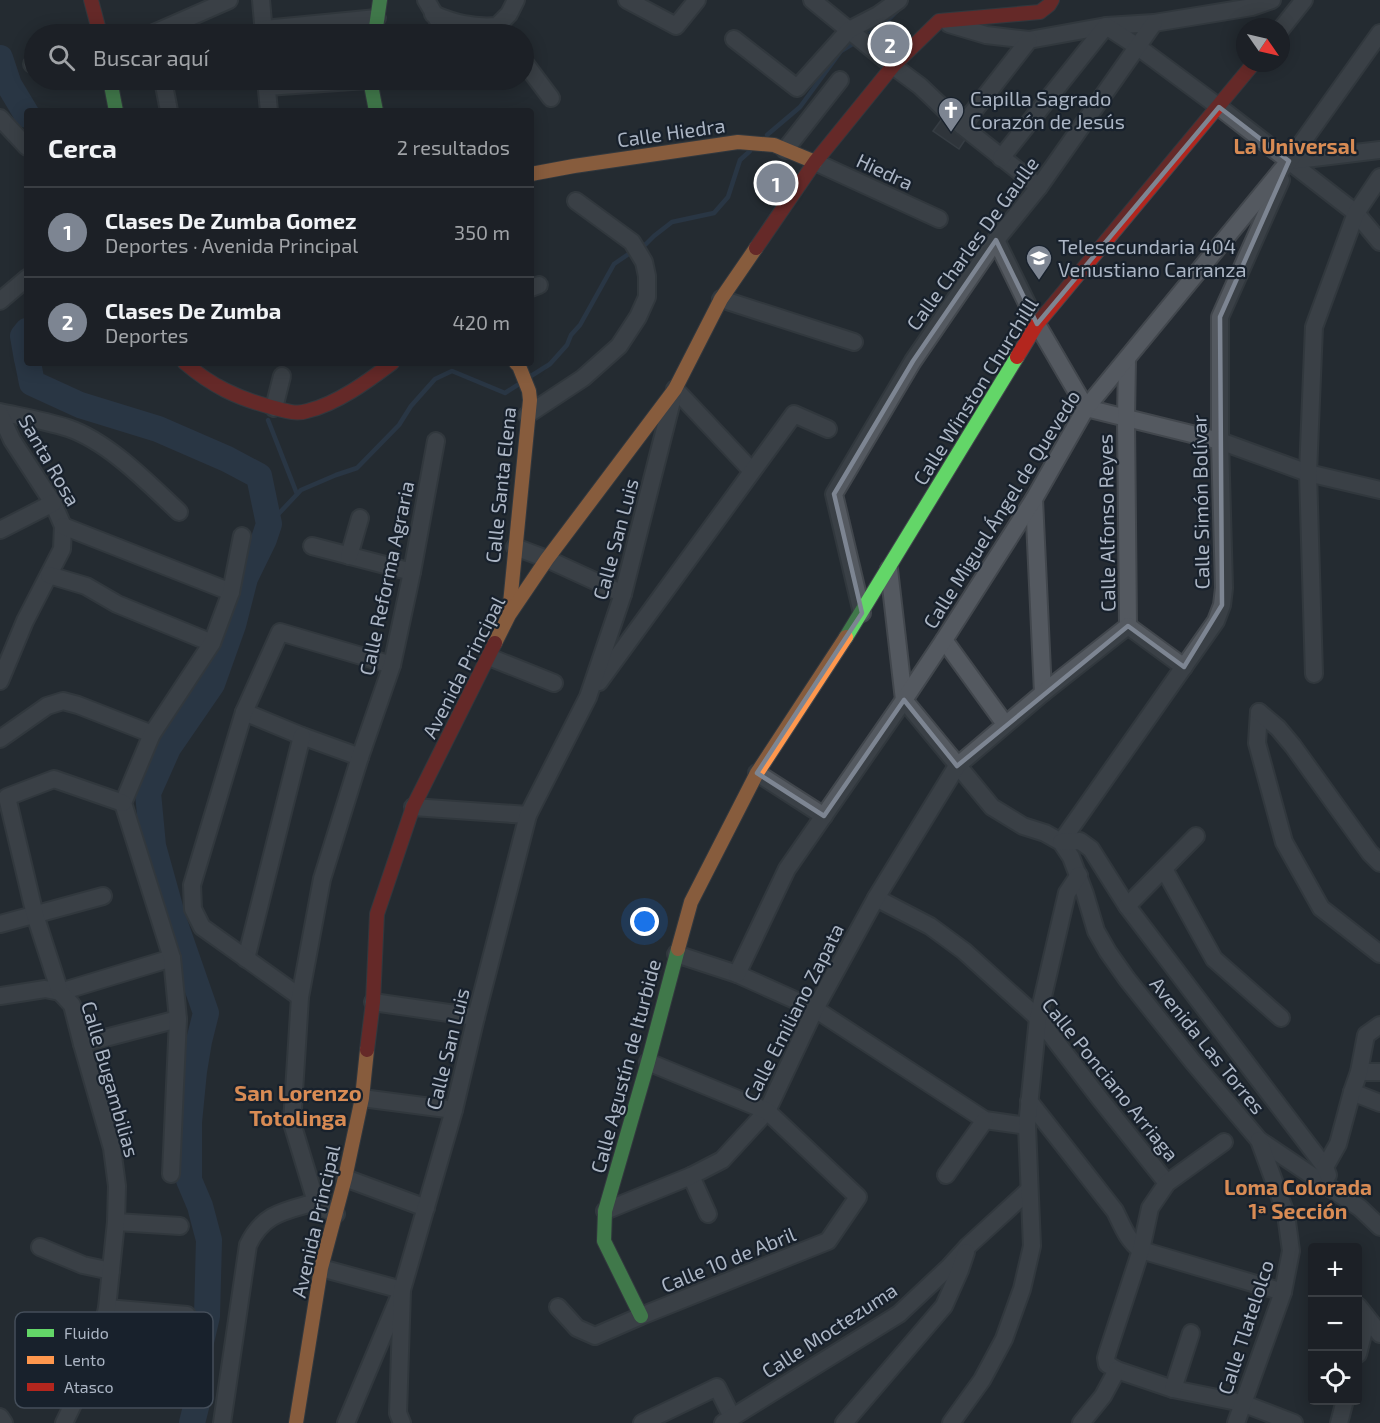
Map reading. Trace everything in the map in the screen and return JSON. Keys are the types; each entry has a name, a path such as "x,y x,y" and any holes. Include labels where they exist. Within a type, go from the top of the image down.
{"street":[{"path":"175,24 229,0"},
{"path":"261,0 263,24"},
{"path":"376,24 380,0"},
{"path":"503,24 516,0"},
{"path":"627,0 676,26 697,0"},
{"path":"812,0 920,87 962,126 1039,187"},
{"path":"734,39 797,88 853,33 899,0"},
{"path":"939,21 1040,12 1052,0"},
{"path":"939,21 986,35 1029,40 1106,26 1154,23 1252,7 1272,0"},
{"path":"1290,18 1304,0"},
{"path":"93,1 98,24"},
{"path":"429,7 451,22 463,24"},
{"path":"429,7 440,24"},
{"name":"Avenida Principal","path":"296,1423 321,1268 345,1178 362,1098 373,1002 377,914 413,807 509,615 547,560 675,389 721,299 887,61 939,21"},
{"name":"Calle Charles De Gaulle","path":"862,613 834,494 913,362 996,240 1039,187 1154,23"},
{"path":"1106,26 1219,107 1356,213 1380,242"},
{"path":"1001,158 1106,26"},
{"name":"Calle Miguel Ángel de Quevedo","path":"737,974 787,869 944,640 1034,500 1086,408 1289,161 1380,33"},
{"path":"962,126 1029,40"},
{"name":"Calle Winston Churchilll","path":"862,613 1037,324 1247,72"},
{"path":"534,75 551,98"},
{"path":"780,148 840,80"},
{"path":"112,90 115,108"},
{"path":"165,90 168,108"},
{"path":"268,90 269,108"},
{"path":"372,90 375,108"},
{"path":"0,118 24,144"},
{"name":"Calle Hiedra","path":"534,173 738,142 780,148 815,162"},
{"path":"1289,161 1380,150"},
{"name":"Calle Simón Bolívar","path":"1061,842 1216,621 1222,605 1224,588 1220,441 1220,317 1289,161"},
{"name":"Hiedra","path":"815,162 939,219"},
{"path":"1314,674 1308,473 1314,327 1356,213 1380,177"},
{"path":"528,415 583,378 619,346 638,317 646,297 647,276 644,262 632,242 576,201"},
{"path":"996,240 1037,324 1086,408 1220,441 1308,473 1380,490"},
{"path":"0,301 24,281"},
{"path":"721,299 854,342"},
{"name":"Calle Alfonso Reyes","path":"1127,359 1128,626"},
{"path":"188,366 207,382 243,400 298,413 319,407 370,370"},
{"name":"Calle Santa Elena","path":"509,615 530,400 529,391 517,366"},
{"path":"274,408 282,376"},
{"path":"675,389 752,471"},
{"name":"Calle San Luis","path":"402,1423 398,1413 402,1290 454,1110 528,815 588,697 623,594 675,389"},
{"path":"0,413 70,429 93,440 123,461 179,512"},
{"name":"Santa Rosa","path":"0,413 6,443 53,503 63,526"},
{"name":"Calle San Luis","path":"588,697 794,414 828,429"},
{"name":"Calle Reforma Agraria","path":"316,1202 292,1123 300,997 322,879 360,757 392,665 436,441"},
{"path":"1034,500 1043,693"},
{"path":"0,530 53,503"},
{"path":"349,556 360,518"},
{"path":"0,681 25,621 62,549 63,526 231,592"},
{"path":"171,1174 178,1019 172,958 123,803 152,734 212,643 231,592 242,536"},
{"path":"312,546 412,572"},
{"path":"515,547 623,594"},
{"path":"889,569 904,700"},
{"path":"49,575 86,586 117,604 212,643"},
{"name":"Calle Agustín de Iturbide","path":"642,1316 604,1240 605,1211 691,902 757,773 862,613"},
{"path":"1128,626 1184,666"},
{"name":"Calle Emiliano Zapata","path":"605,1211 691,1176 722,1160 767,1112 815,1009 876,898 957,766 1005,724 1128,626"},
{"path":"300,997 202,927 193,909 192,885 244,712 280,632 392,665"},
{"path":"944,640 1005,724"},
{"path":"489,657 554,683"},
{"name":"Avenida Las Torres","path":"904,700 992,807 1023,826 1045,833 1061,842 1079,875 1096,932 1108,952 1193,1062 1259,1140 1335,1190 1360,1208 1380,1227"},
{"path":"0,739 47,706 63,701 152,734"},
{"path":"244,712 360,757"},
{"path":"1380,863 1370,853 1293,746 1278,728 1259,712 1257,743 1284,842 1322,908 1380,954"},
{"path":"246,958 302,736"},
{"path":"757,773 824,816"},
{"name":"Calle Bugambilias","path":"105,1312 116,1222 117,1186 112,1148 72,1005 60,992 35,915 7,797 54,779 123,803"},
{"path":"413,807 528,815"},
{"path":"1127,906 1196,836"},
{"name":"Avenida Las Torres","path":"1061,842 1080,841 1090,849 1127,906 1325,1167 1335,1190"},
{"path":"1164,869 1214,959 1281,1018"},
{"path":"951,1423 982,1380 1004,1339 1022,1289 1032,1246 1027,1126 1038,1018 1067,893 1079,875"},
{"path":"0,924 103,896"},
{"name":"Calle Ponciano Arriaga","path":"876,898 930,926 964,951 1038,1018 1167,1183"},
{"path":"676,954 737,974 815,1009 985,1120 1027,1126"},
{"path":"0,996 45,989 60,992 172,958"},
{"path":"373,1002 476,1017"},
{"path":"82,1044 178,1019"},
{"path":"1325,1167 1338,1144 1359,1072 1366,1035 1380,1025"},
{"path":"648,1062 767,1112"},
{"path":"1359,1072 1380,1072"},
{"path":"1352,1092 1380,1102"},
{"path":"362,1098 454,1110"},
{"path":"1029,1101 1115,1211 1133,1244 1141,1250 1283,1292"},
{"name":"Calle 10 de Abril","path":"558,1307 577,1328 595,1336 828,1241 858,1197 767,1112"},
{"path":"946,1175 985,1120"},
{"name":"Calle Tlatelolco","path":"1236,1423 1283,1292 1291,1251 1286,1214 1259,1140"},
{"path":"1224,1142 1167,1183 1150,1208 1141,1250 1106,1358 1112,1367 1173,1389 1242,1403 1294,1423"},
{"path":"691,1176 708,1214"},
{"path":"345,1178 426,1208"},
{"name":"Calle Moctezuma","path":"728,1420 899,1314 1029,1190"},
{"path":"222,1423 248,1245 253,1233 262,1223 275,1215 316,1202 336,1214"},
{"path":"116,1222 180,1226"},
{"path":"844,1423 944,1306 968,1246"},
{"path":"40,1247 84,1265 111,1271"},
{"path":"321,1268 402,1290 346,1423"},
{"path":"106,1308 152,1312"},
{"path":"1362,1312 1380,1334"},
{"path":"1173,1389 1191,1333"},
{"path":"1081,1423 1103,1396 1112,1367"},
{"path":"642,1423 717,1387 728,1420"},
{"path":"1339,1423 1344,1405"},
{"name":"Calle Bugambilias","path":"64,1423 71,1408"},
{"path":"0,1418 4,1423"}],"highlighted area":[{"path":"1219,107 1289,161 1220,317 1222,605 1184,667 1128,626 957,766 904,700 824,816 757,773 862,613 834,494 913,361 996,240 1037,324"}],"building":[{"name":"Capilla Sagrado Corazón de Jesús","path":"944,116 969,134 959,149 933,131"}],"waterway":[{"path":"767,135 800,107 841,51 882,26 898,10"},
{"path":"0,58 9,85 24,110"},
{"path":"641,247 672,222 714,213 728,197 740,160 750,151"},
{"path":"531,376 550,364 567,345 614,264 633,251"},
{"path":"24,335 24,342"},
{"path":"29,366 32,383 80,405 158,429 227,459 259,476 269,524 245,578 233,625 212,684 168,748 148,793 153,846 173,918 206,1013 194,1071 189,1122 189,1180 200,1206 209,1240 207,1312"},
{"path":"269,524 301,490 357,468 399,425 411,406 435,379 452,371 505,393 519,384"},
{"path":"268,420 297,494"},
{"path":"192,1423 196,1408"}],"traffic: fast":[{"path":"376,24 380,0"},
{"path":"112,90 115,108"},
{"path":"372,90 375,108"},
{"path":"846,637 1017,357"},
{"path":"641,1316 604,1241 605,1211 678,949"}],"traffic: slow":[{"path":"534,173 738,142 774,145 815,162"},
{"path":"495,643 509,615 547,559 675,389 721,299 756,248"},
{"path":"509,614 530,400 529,391 519,366"},
{"path":"678,949 691,902 757,773 846,637"},
{"path":"296,1423 321,1268 345,1178 362,1098 367,1050"}],"traffic: jam":[{"path":"91,0 97,24"},
{"path":"756,248 815,162 893,66 939,21 1040,12 1052,0"},
{"path":"1017,357 1037,324 1247,72"},
{"path":"189,366 215,385 236,395 289,412 302,412 330,403 388,366"},
{"path":"367,1050 373,1002 377,914 413,807 495,643"}],"place":[{"name":"Clases De Zumba","path":"890,44"},
{"name":"Capilla Sagrado Corazón de Jesús","path":"951,133"},
{"name":"Clases De Zumba Gomez","path":"776,183"},
{"name":"Telesecundaria 404 Venustiano Carranza","path":"1039,281"}],"district":[{"name":"La Universal","path":"1295,145"},
{"name":"San Lorenzo Totolinga","path":"298,1104"},
{"name":"Loma Colorada 1ª Sección","path":"1298,1198"}]}
